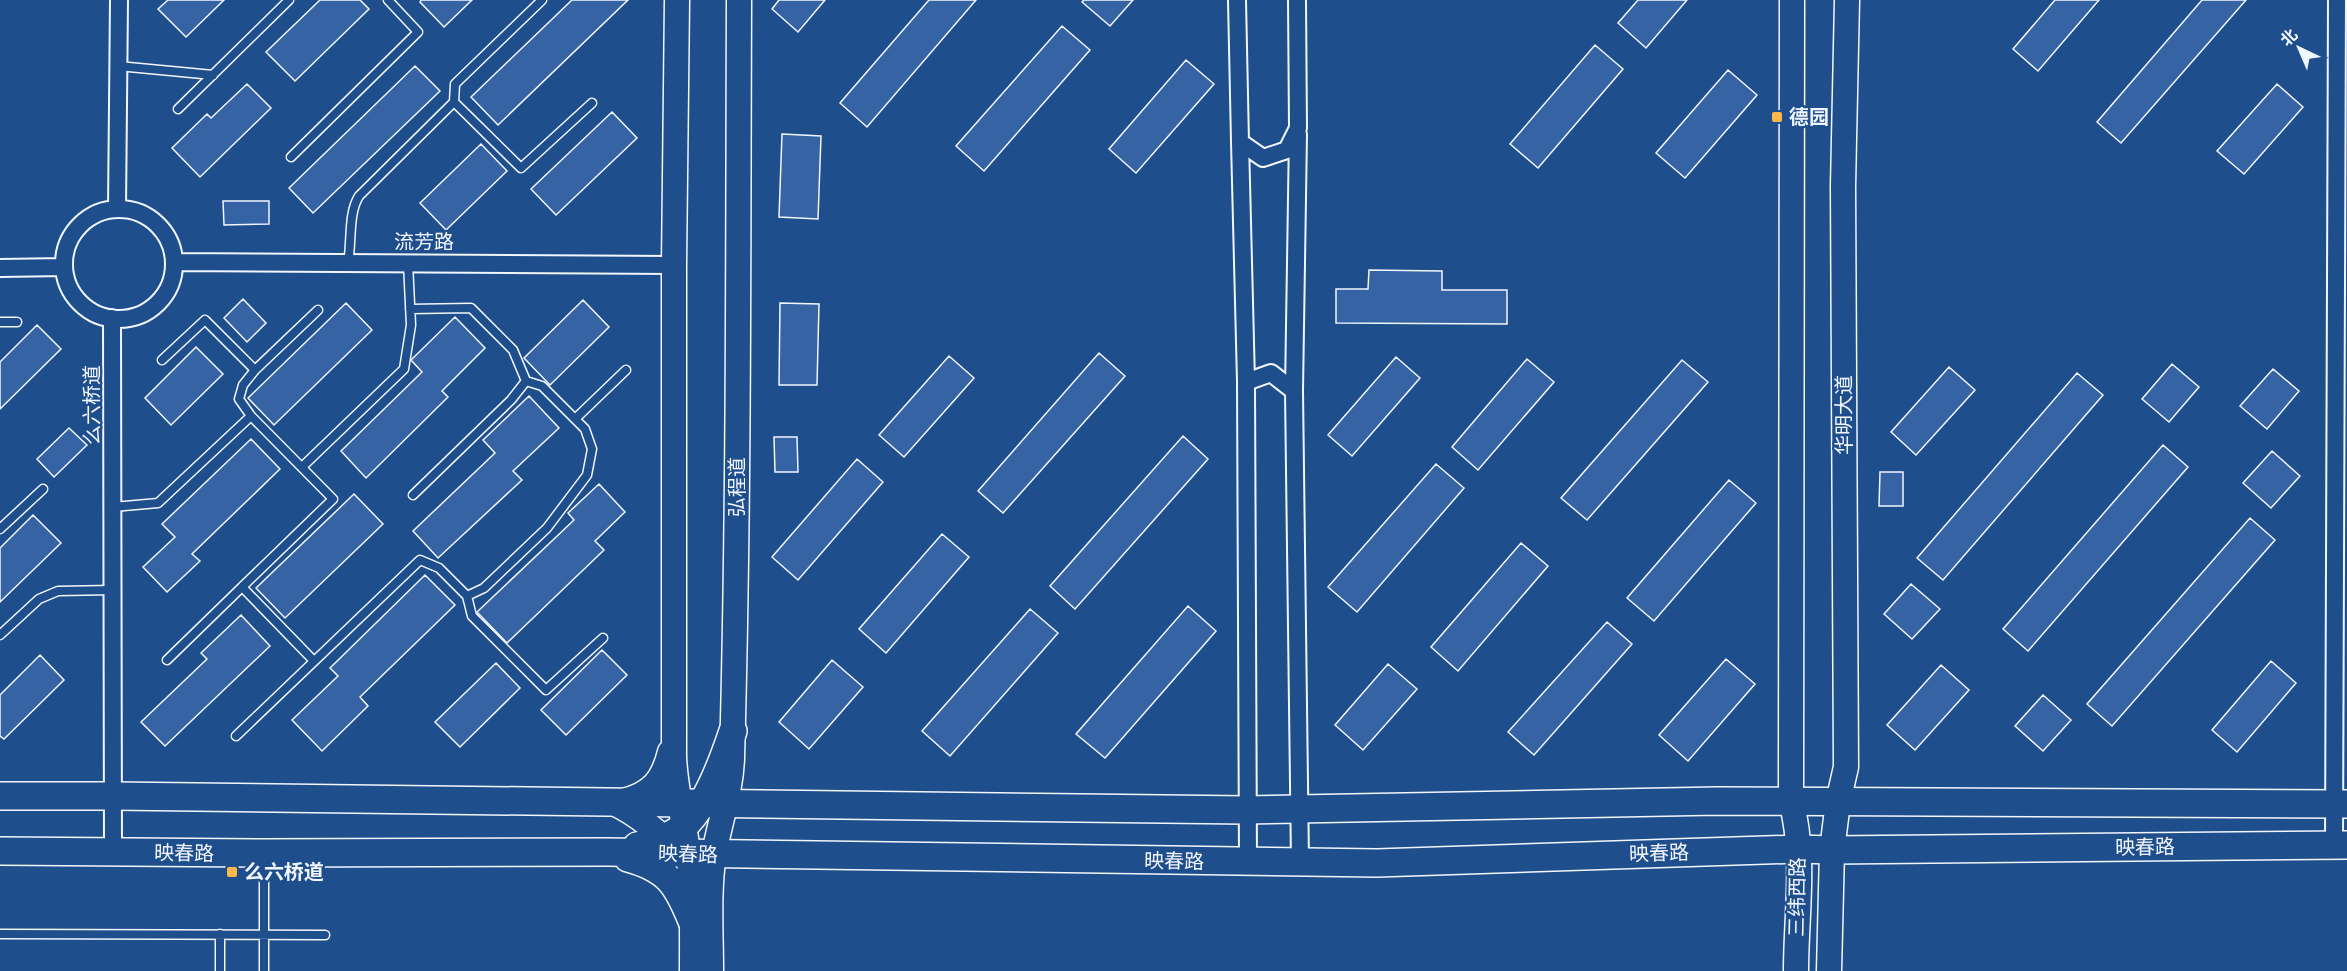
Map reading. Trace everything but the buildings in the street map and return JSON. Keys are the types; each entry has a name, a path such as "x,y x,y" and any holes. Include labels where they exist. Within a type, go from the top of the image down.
{"main road":[{"path":"677,0 674,265 675,778 691,834 701,921 711,971"},
{"name":"弘程道","path":"733,731 737,553 739,0"},
{"path":"1792,0 1795,824"},
{"name":"华明大道","path":"1835,827 1846,767 1843,186 1847,0"},
{"path":"691,834 724,758 733,731"},
{"path":"614,803 645,795 653,788 666,767 674,735"},
{"name":"映春路","path":"0,796 114,795 614,803 691,834 1248,862 1377,863 1795,824 1835,827 2341,804"},
{"name":"映春路","path":"0,851 607,852 691,834 1246,810 1504,804 1835,827 2341,845"},
{"name":"三纬西路","path":"1795,824 1796,971"},
{"name":"三纬西路","path":"1829,971 1835,827"},
{"path":"607,852 648,863 669,877 701,921 692,971"}],"street":[{"path":"117,208 119,0"},
{"path":"1237,0 1246,382 1248,862"},
{"path":"1297,0 1298,128 1294,391 1300,862"},
{"path":"2337,0 2342,175 2341,845"},
{"path":"1240,142 1263,158 1287,150 1298,128"},
{"path":"117,208 138,212 156,223 169,241 174,262 171,283 160,302 142,314 121,320 100,316 81,305 69,288 64,267 67,245 78,227 96,214 117,208"},
{"name":"流芳路","path":"174,262 674,265"},
{"path":"0,268 64,267"},
{"name":"么六桥道","path":"112,318 113,852"},
{"path":"1246,382 1271,373 1294,391"}],"lane":[{"path":"178,110 289,0"},
{"path":"291,157 418,32 388,0"},
{"path":"348,263 352,241 353,206 359,196 454,102 455,84 542,0"},
{"path":"118,66 213,75"},
{"path":"454,102 521,168 592,103"},
{"path":"302,467 404,369 411,325 408,263"},
{"path":"410,309 471,308 513,350 526,381 542,386 585,429 592,449 587,475 547,528 484,588 467,596"},
{"path":"167,660 333,499 251,416 240,399 243,385 255,370 318,310"},
{"path":"162,360 205,320 255,370"},
{"path":"0,322 18,322"},
{"path":"575,419 626,370"},
{"path":"413,495 511,400 526,381"},
{"path":"113,507 158,503 251,416"},
{"path":"0,529 43,489"},
{"path":"236,736 420,560 439,568 467,596 472,616 546,690 603,638"},
{"path":"242,587 314,661"},
{"path":"0,635 39,599 58,591 113,590"},
{"path":"264,853 264,971"},
{"path":"0,934 326,934"},
{"path":"220,934 220,971"}],"place":[{"name":"德园","path":"1777,117"},
{"name":"么六桥道","path":"232,872"}]}
